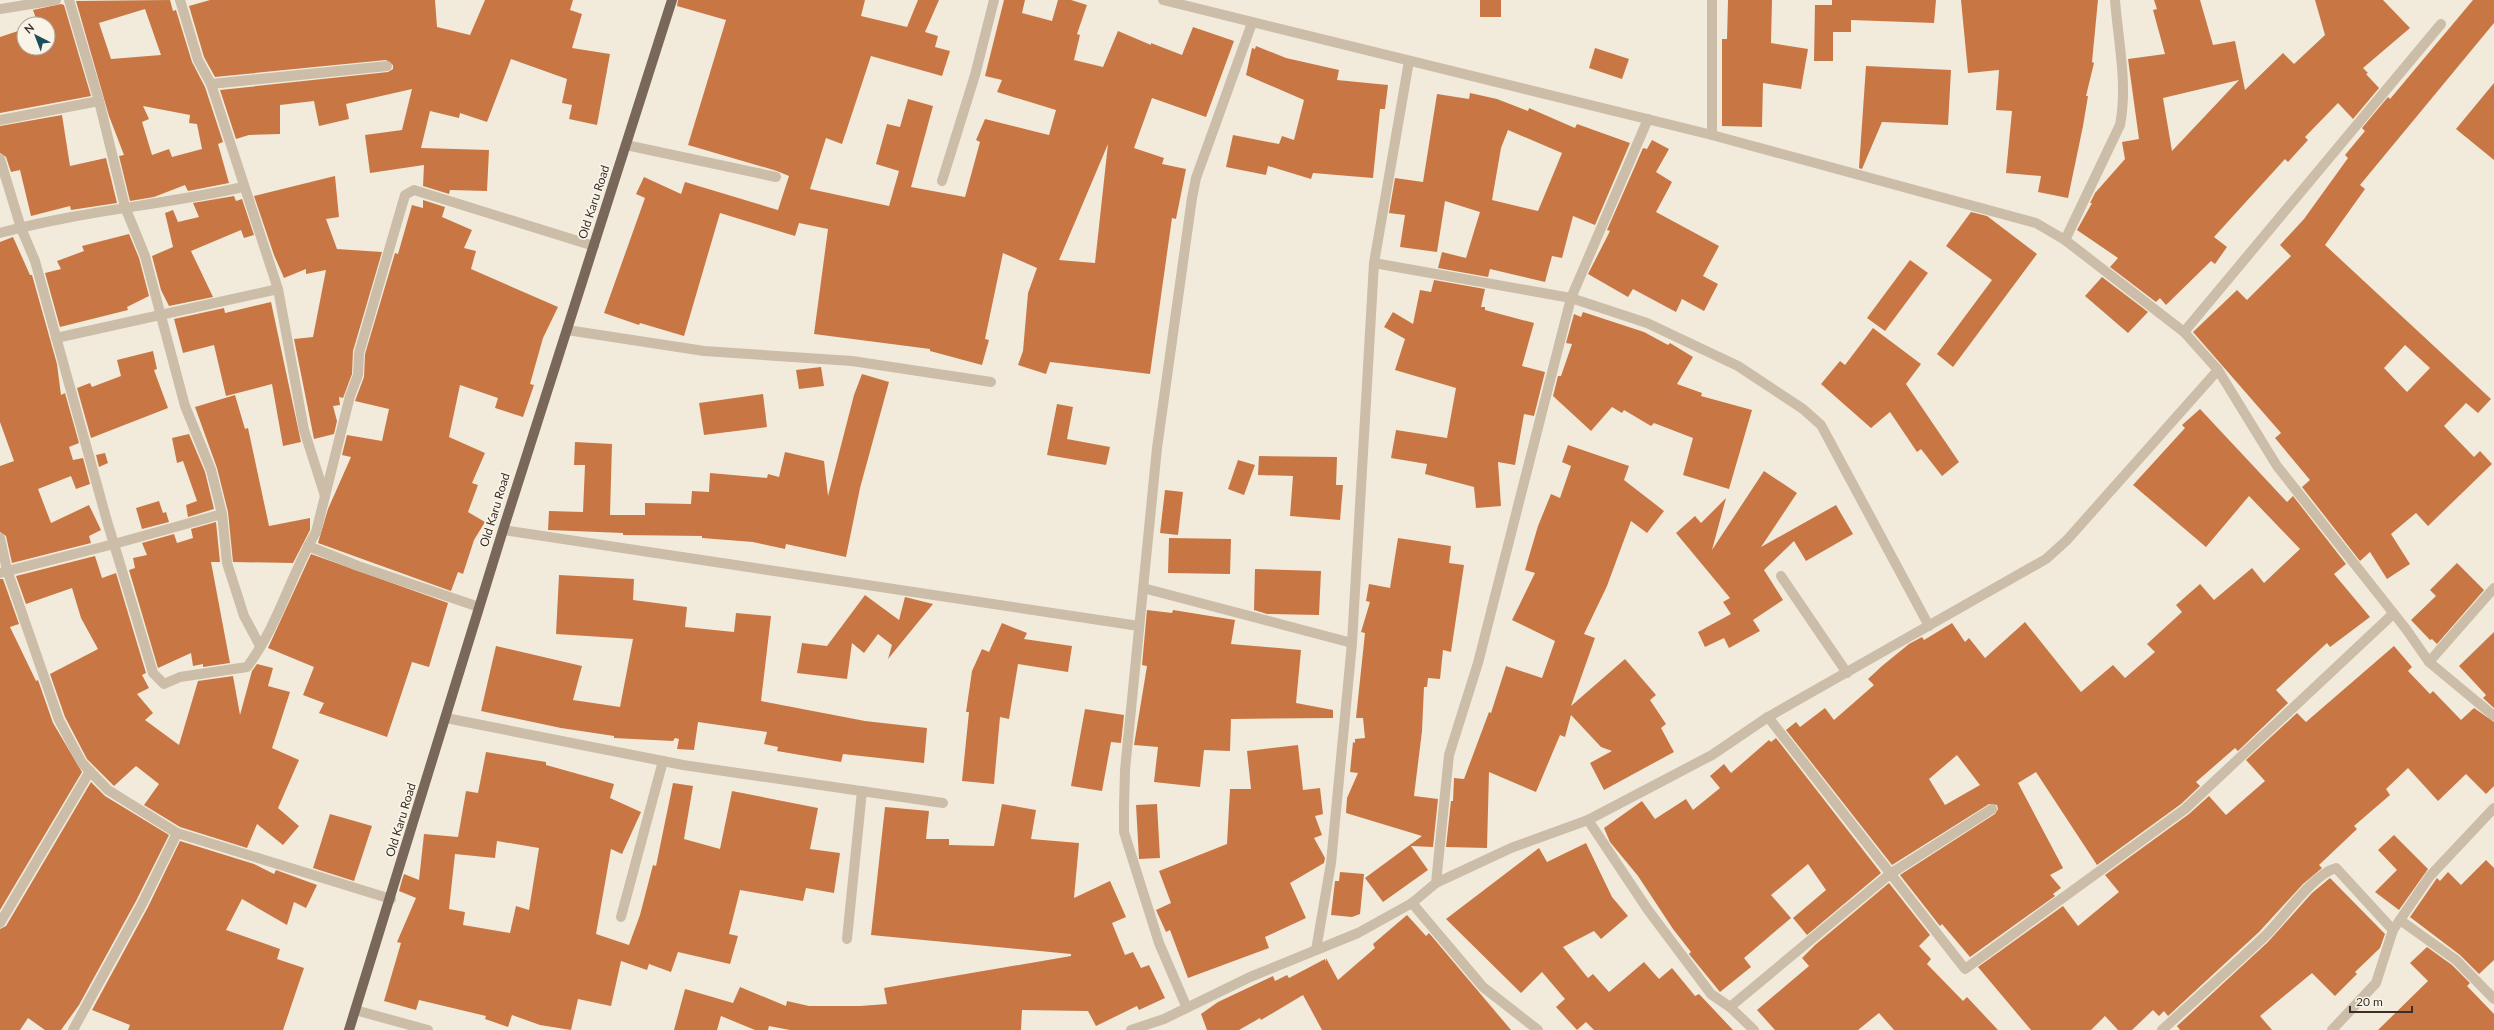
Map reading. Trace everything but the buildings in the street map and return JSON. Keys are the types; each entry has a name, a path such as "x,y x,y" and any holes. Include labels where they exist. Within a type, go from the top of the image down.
{"main road":[{"name":"Old Karu Road","path":"349,1030 391,899 503,530 672,0"}],"street":[{"path":"0,9 56,0"},
{"path":"69,0 99,101 125,207 145,256 184,406 211,470 222,514 227,564 244,616 260,646"},
{"path":"180,0 198,60 211,84 243,187 278,289 304,430 325,497"},
{"path":"942,181 974,75 994,0"},
{"path":"1164,0 1252,23 1712,135 2036,223 2065,240 2184,332 2218,370 2277,466 2429,662 2494,716"},
{"path":"1712,0 1712,135"},
{"path":"2065,240 2120,125 2123,110 2115,0"},
{"path":"1187,1008 1159,943 1124,832 1125,770 1157,448 1192,198 1196,178 1252,23"},
{"path":"2184,332 2441,24"},
{"path":"1316,950 1331,863 1352,643 1374,263 1408,61"},
{"path":"211,84 387,66"},
{"path":"0,120 99,101"},
{"path":"1436,883 1449,754 1478,663 1571,298 1648,119"},
{"path":"626,145 776,177"},
{"path":"0,159 21,228 35,261 114,544 153,673 164,684 180,677 247,667 283,606 308,546 316,532 350,396 358,375 359,353 405,195 414,190 594,246"},
{"path":"0,233 125,207 186,200 243,187"},
{"path":"1374,263 1571,298 1647,323 1738,366 1803,409 1821,425 1928,626"},
{"path":"56,338 278,289"},
{"path":"567,330 704,351 852,361 990,382"},
{"path":"1131,1030 1164,1019 1250,977 1358,932 1412,903 1436,883 1511,848 1588,820 1712,755 1768,717 2058,551 2218,370"},
{"path":"3,571 114,544 222,514"},
{"path":"503,530 1139,626"},
{"path":"0,538 3,571 59,720 82,763 108,790 177,833 391,899"},
{"path":"308,546 358,566 480,607"},
{"path":"1781,576 1847,673"},
{"path":"1143,588 1352,643"},
{"path":"2429,662 2494,588"},
{"path":"1768,717 1963,967 1969,967 2185,809 2393,614"},
{"path":"446,718 663,761 943,803"},
{"path":"621,917 663,761"},
{"path":"0,923 90,771"},
{"path":"847,938 862,791"},
{"path":"2332,1030 2376,983 2393,930 2430,876 2494,808"},
{"path":"1730,1007 1890,874 1992,810"},
{"path":"1588,820 1648,910 1711,994 1730,1007 1754,1030"},
{"path":"73,1030 142,904 177,833"},
{"path":"2162,1030 2265,936 2291,906 2328,870 2336,868 2393,930"},
{"path":"1412,903 1483,987 1538,1030"},
{"path":"2400,920 2456,960 2494,999"},
{"path":"355,1010 428,1030"}]}
